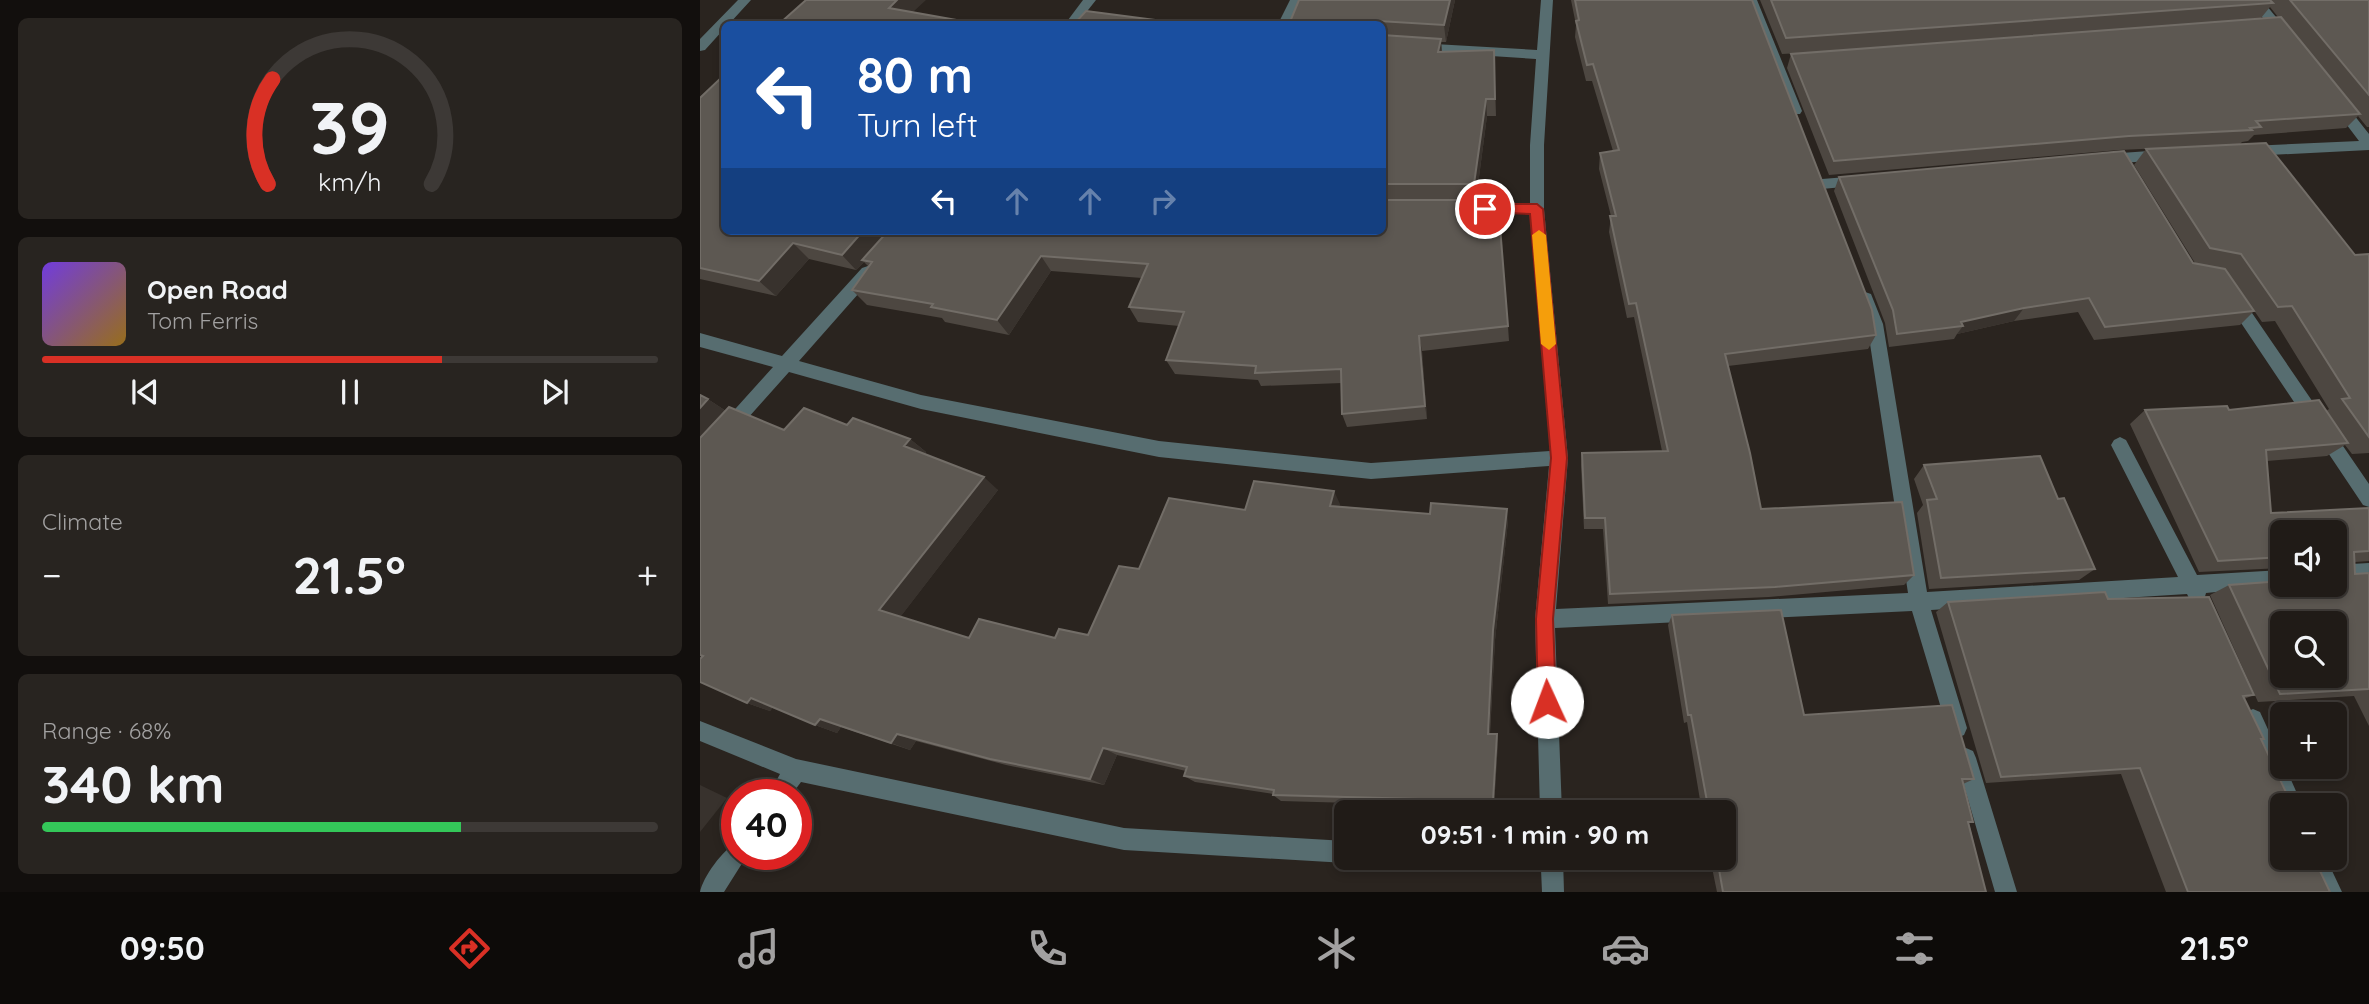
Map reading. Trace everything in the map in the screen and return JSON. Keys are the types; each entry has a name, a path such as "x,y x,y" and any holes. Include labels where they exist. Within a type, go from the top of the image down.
{"street":[{"path":"725,21 745,0"},
{"path":"1286,21 1296,0"},
{"path":"1546,0 1536,145 1537,209 1559,458 1545,619 1551,800"},
{"path":"1751,0 1783,62 1799,123"},
{"path":"2255,0 2268,25 2292,47"},
{"path":"1074,21 1089,7"},
{"path":"700,47 721,25"},
{"path":"1386,45 1544,55"},
{"path":"2326,90 2369,144"},
{"path":"2230,152 2369,144"},
{"path":"2092,160 2123,163 2175,155"},
{"path":"1822,185 1876,180"},
{"path":"1434,208 1537,209"},
{"path":"700,460 788,365 880,257"},
{"path":"1861,286 1875,324 1919,602 2006,892"},
{"path":"2225,287 2369,499"},
{"path":"700,340 921,402 1159,449 1371,471 1559,458"},
{"path":"2120,445 2204,610"},
{"path":"2349,466 2369,465"},
{"path":"2347,573 2369,572"},
{"path":"1545,619 1919,602 2270,580"},
{"path":"2242,696 2286,793"},
{"path":"700,731 796,770 1124,839 1334,851"},
{"path":"790,779 796,770"},
{"path":"710,892 726,870"},
{"path":"1552,870 1553,892"},
{"path":"2321,870 2331,892"}],"building":[{"path":"806,0 897,0 889,8 962,21 782,21"},
{"path":"1299,0 1450,0 1444,25 1386,21 1290,21"},
{"path":"1575,0 1752,0 1872,310 1876,335 1725,354 1761,509 1902,502 1914,575 1775,587 1610,594 1605,518 1585,518 1582,453 1668,451 1636,303 1629,304 1610,216 1616,216 1600,153 1619,150 1593,64 1587,65 1576,21 1579,20"},
{"path":"1771,0 2270,0 2273,3 1786,38"},
{"path":"2290,0 2369,0 2369,95"},
{"path":"1086,11 1163,21 1077,21"},
{"path":"2281,17 2360,114 2256,121 2261,127 2250,128 2252,130 2129,136 1834,161 1791,54"},
{"path":"1386,35 1441,39 1438,52 1494,50 1495,99 1486,99 1474,184 1386,184"},
{"path":"721,78 721,235 860,235 842,255 793,243 759,281 700,268 700,98"},
{"path":"2266,143 2355,255 2369,254 2369,437 2342,399 2350,398 2292,306 2278,307 2241,254 2210,248 2146,149"},
{"path":"2124,151 2193,263 2225,269 2254,311 2105,327 2089,298 2024,308 1961,322 1963,326 1897,334 1893,310 1839,177"},
{"path":"1386,200 1472,200 1470,216 1499,214 1508,326 1419,336 1425,406 1342,414 1341,369 1255,373 1256,366 1166,360 1184,312 1129,307 1148,264 1041,256 997,320 931,307 933,304 852,290 872,262 862,260 884,235 1386,235"},
{"path":"700,395 708,399 700,408"},
{"path":"2319,400 2348,443 2266,450 2271,513 2369,508 2369,551 2354,552 2355,574 2369,573 2369,689 2280,694 2277,688 2347,688 2347,611 2270,611 2270,673 2229,585 2270,582 2270,597 2347,597 2347,520 2270,520 2270,558 2218,561 2145,410 2227,406 2229,410"},
{"path":"729,407 784,430 804,408 847,425 853,418 910,439 904,446 984,477 879,610 969,638 979,619 1055,638 1059,629 1088,635 1119,566 1139,569 1169,498 1245,510 1254,481 1334,491 1330,506 1430,514 1431,503 1507,509 1493,630 1488,734 1497,734 1493,800 1273,795 1274,790 1184,776 1187,767 1103,748 1090,779 990,759 897,734 891,743 820,719 815,725 751,698 747,703 700,682 700,659 703,656 700,655 700,438"},
{"path":"2040,456 2058,499 2064,498 2095,569 1941,578 1927,500 1937,499 1924,465"},
{"path":"2105,592 2108,599 2209,597 2254,695 2243,696 2264,739 2261,739 2270,758 2270,779 2280,779 2286,793 2270,793 2270,870 2320,870 2330,892 2188,892 2140,768 2001,777 1948,602"},
{"path":"1781,610 1804,715 1952,705 1974,779 1962,779 1973,822 1968,822 1986,892 1723,892 1719,870 1736,870 1736,800 1707,800 1691,715 1688,715 1672,615"}],"slow traffic":[{"path":"1539,235 1549,344"}],"route":[{"path":"1485,209 1537,209 1559,458 1545,619 1547,702"}]}
